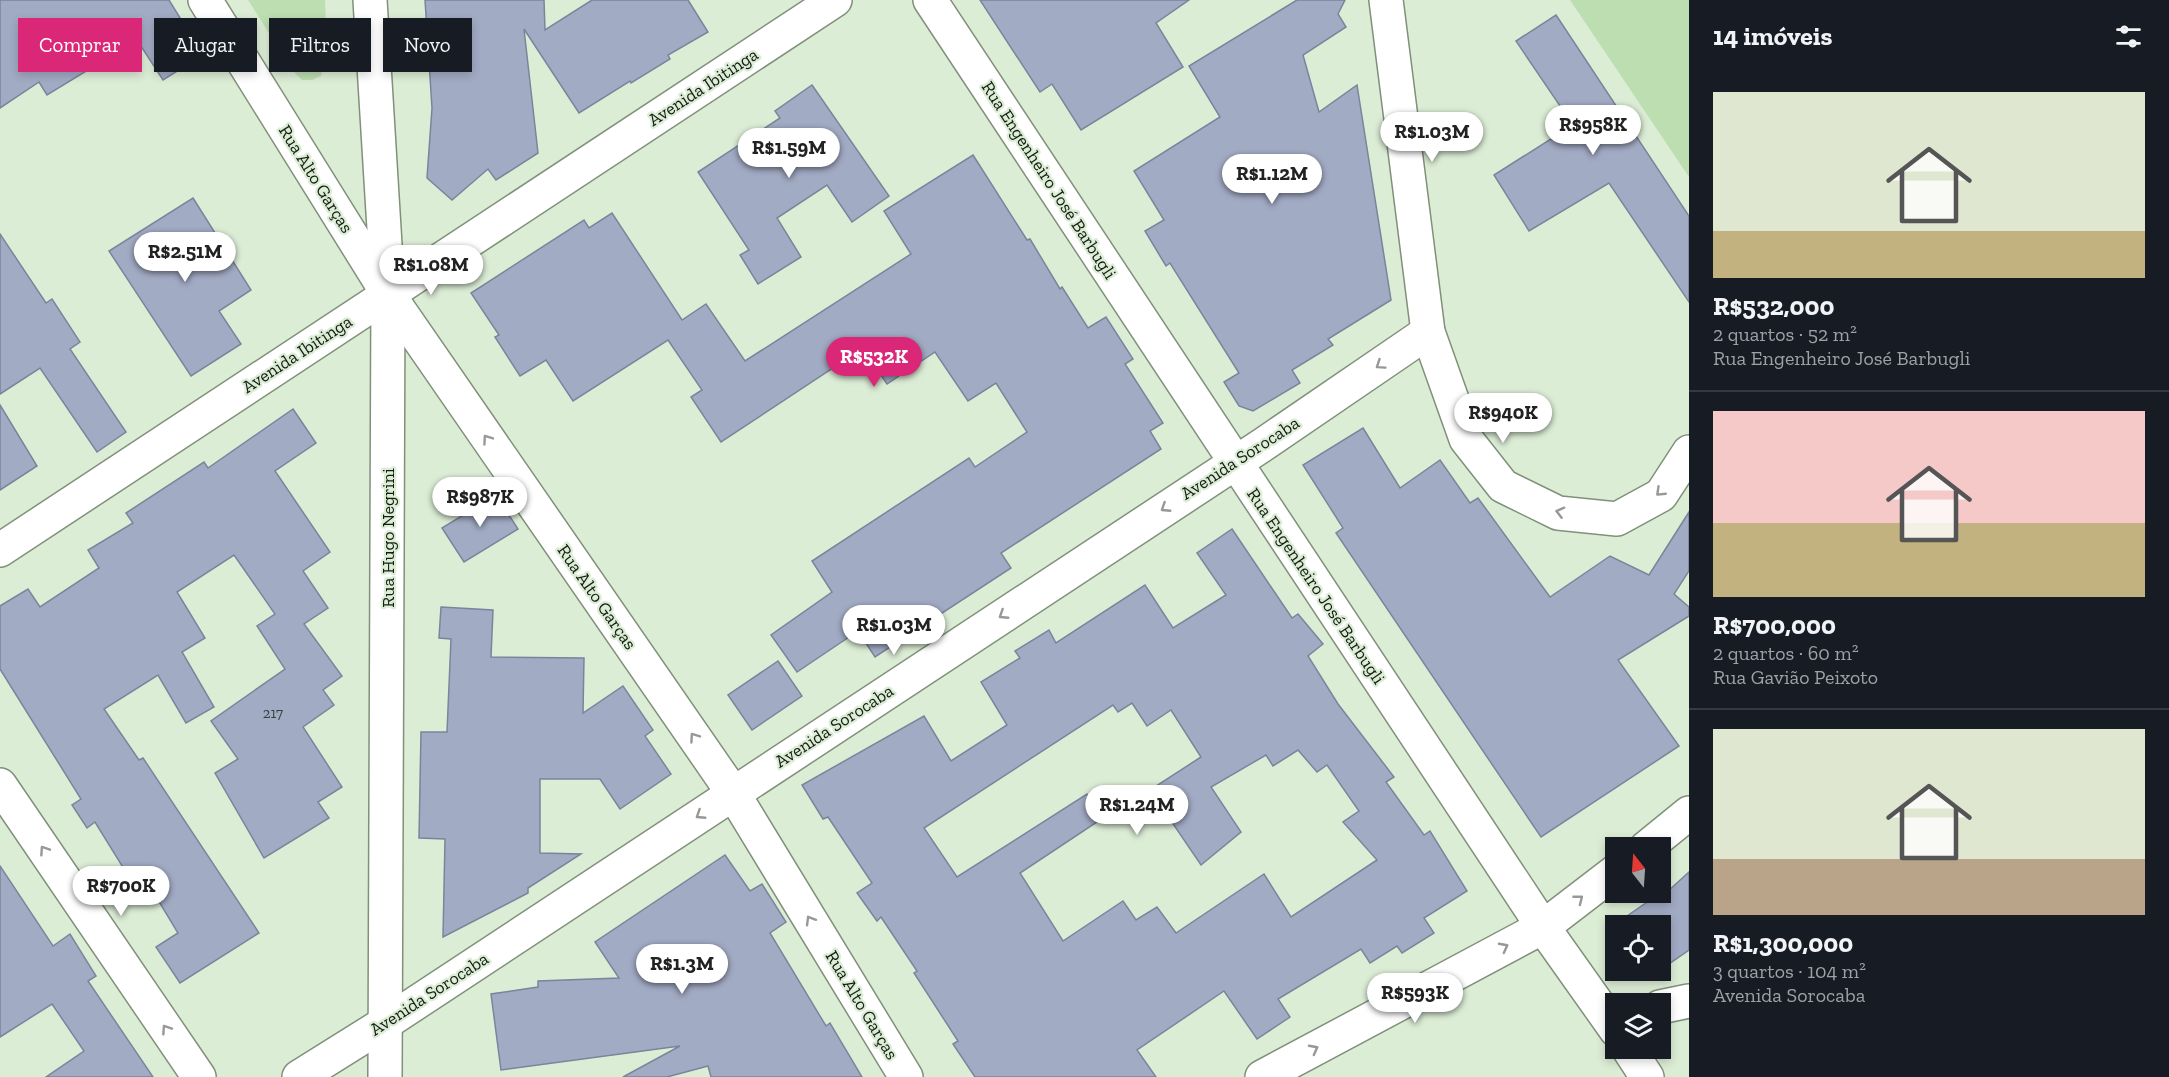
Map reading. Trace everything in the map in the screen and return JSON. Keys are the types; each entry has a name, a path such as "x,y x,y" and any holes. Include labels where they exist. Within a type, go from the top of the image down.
{"street":[{"name":"Rua Alto Garças","path":"205,0 388,294 733,794 906,1077"},
{"name":"Rua Hugo Negrini","path":"370,0 388,294 385,1077"},
{"name":"Avenida Ibitinga","path":"0,550 835,0"},
{"name":"Rua Engenheiro José Barbugli","path":"930,0 1543,927 1605,1011"},
{"path":"1386,0 1428,332 1466,439 1503,486 1558,513 1617,519 1661,495 1689,452"},
{"name":"Avenida Sorocaba","path":"321,1072 387,1022 1235,463 1428,332"},
{"path":"0,785 199,1077"},
{"path":"1660,837 1689,813"},
{"path":"1262,1077 1543,927 1605,879"},
{"path":"1671,1004 1689,1000"},
{"path":"1635,1059 1647,1077"}],"green space":[{"path":"248,0 325,0 326,18 269,18 269,33"},
{"path":"1570,0 1689,0 1689,177"},
{"path":"294,72 322,72 321,76 312,80 302,80"}],"building":[{"path":"0,0 169,0 180,18 154,18 154,66 142,48 142,18 18,18 18,72 85,72 47,95 39,82 0,108"},
{"path":"425,0 544,0 545,30 592,0 688,0 708,32 668,55 670,59 579,113 524,29 538,153 496,180 488,169 452,200 427,178 432,108 430,72 472,72 472,18 426,18"},
{"path":"980,0 1189,0 1156,23 1183,67 1081,130 1052,84 1040,92"},
{"path":"1297,0 1345,0 1338,14 1346,27 1303,55 1319,112 1357,85 1391,300 1328,339 1333,345 1292,370 1300,383 1253,411 1239,406 1224,382 1239,373 1170,263 1166,266 1145,231 1164,220 1134,171 1220,117 1189,66"},
{"path":"1556,15 1689,216 1689,302 1609,183 1529,231 1494,175 1573,125 1516,41"},
{"path":"158,72 176,72 163,80"},
{"path":"812,85 889,196 852,222 827,185 777,218 801,257 758,284 740,255 749,250 698,172 780,118 775,111"},
{"path":"973,155 1027,240 1030,239 1060,289 1062,287 1088,328 1106,317 1133,359 1125,364 1163,423 1150,431 1161,449 1001,553 1011,568 875,657 858,631 797,672 771,635 832,592 812,561 969,458 975,467 1027,432 996,383 968,401 935,352 887,384 863,348 721,442 691,397 702,390 668,340 573,401 546,360 520,376 495,337 499,335 471,293 584,220 589,228 612,213 682,320 706,304 745,361 911,254 884,211"},
{"path":"193,198 251,290 219,311 241,344 191,376 109,251"},
{"path":"0,234 46,303 52,299 80,342 70,349 126,432 97,452 40,368 0,394"},
{"path":"0,405 37,466 0,490"},
{"path":"293,409 316,443 275,471 330,552 303,571 328,608 304,624 342,676 323,690 334,705 303,727 342,787 318,802 329,818 264,858 215,773 238,759 211,721 285,669 257,626 275,614 234,555 177,592 205,638 182,652 214,707 186,723 158,675 104,709 139,760 143,758 259,933 180,983 156,947 178,933 143,875 132,882 95,822 87,828 72,805 81,799 0,669 0,606 28,589 40,607 99,568 88,550 133,523 126,513 204,462 208,468"},
{"path":"1363,428 1400,488 1440,460 1470,503 1478,498 1550,597 1610,556 1649,575 1689,512 1689,571 1674,594 1689,607 1689,616 1618,660 1679,746 1541,837 1336,533 1343,528 1303,465"},
{"path":"496,495 518,529 464,562 442,528"},
{"path":"1232,529 1292,618 1298,614 1323,644 1308,656 1338,704 1394,777 1386,782 1424,835 1430,831 1467,891 1424,918 1434,933 1402,953 1397,946 1370,963 1361,949 1278,999 1290,1017 1257,1039 1224,991 1137,1050 1156,1077 975,1077 953,1044 958,1041 914,973 917,971 881,917 877,921 857,893 872,883 828,817 823,819 802,785 924,716 951,761 1007,725 981,682 1020,658 1015,651 1049,630 1056,643 1145,585 1173,628 1226,595 1197,553","holes":["1132,703 1147,726 1171,710 1201,757 1150,790 1201,865 1241,832 1211,787 1266,755 1273,766 1298,750 1317,772 1327,765 1359,811 1343,822 1377,860 1291,917 1264,874 1176,933 1157,907 1136,920 1123,901 1063,941 1020,873 1103,818 1087,794 957,877 924,828 1113,705 1118,712"]},
{"path":"441,607 493,610 491,657 584,658 583,713 623,686 653,730 645,736 671,774 620,809 600,779 540,779 540,853 581,854 528,888 528,893 443,937 445,839 419,838 421,732 447,732 451,639 439,638"},
{"path":"778,661 802,696 752,730 728,695"},
{"path":"725,855 750,891 762,884 786,922 770,933 826,1026 830,1023 862,1077 711,1077 708,1066 667,1077 623,1077 680,1046 501,1070 491,994 538,987 538,981 619,978 595,942"},
{"path":"0,866 53,946 70,934 96,976 88,981 153,1077 46,1077 84,1051 52,1004 0,1037"},
{"path":"1689,872 1689,950 1671,962 1671,915 1628,915 1646,903 1671,903 1671,888"}]}
